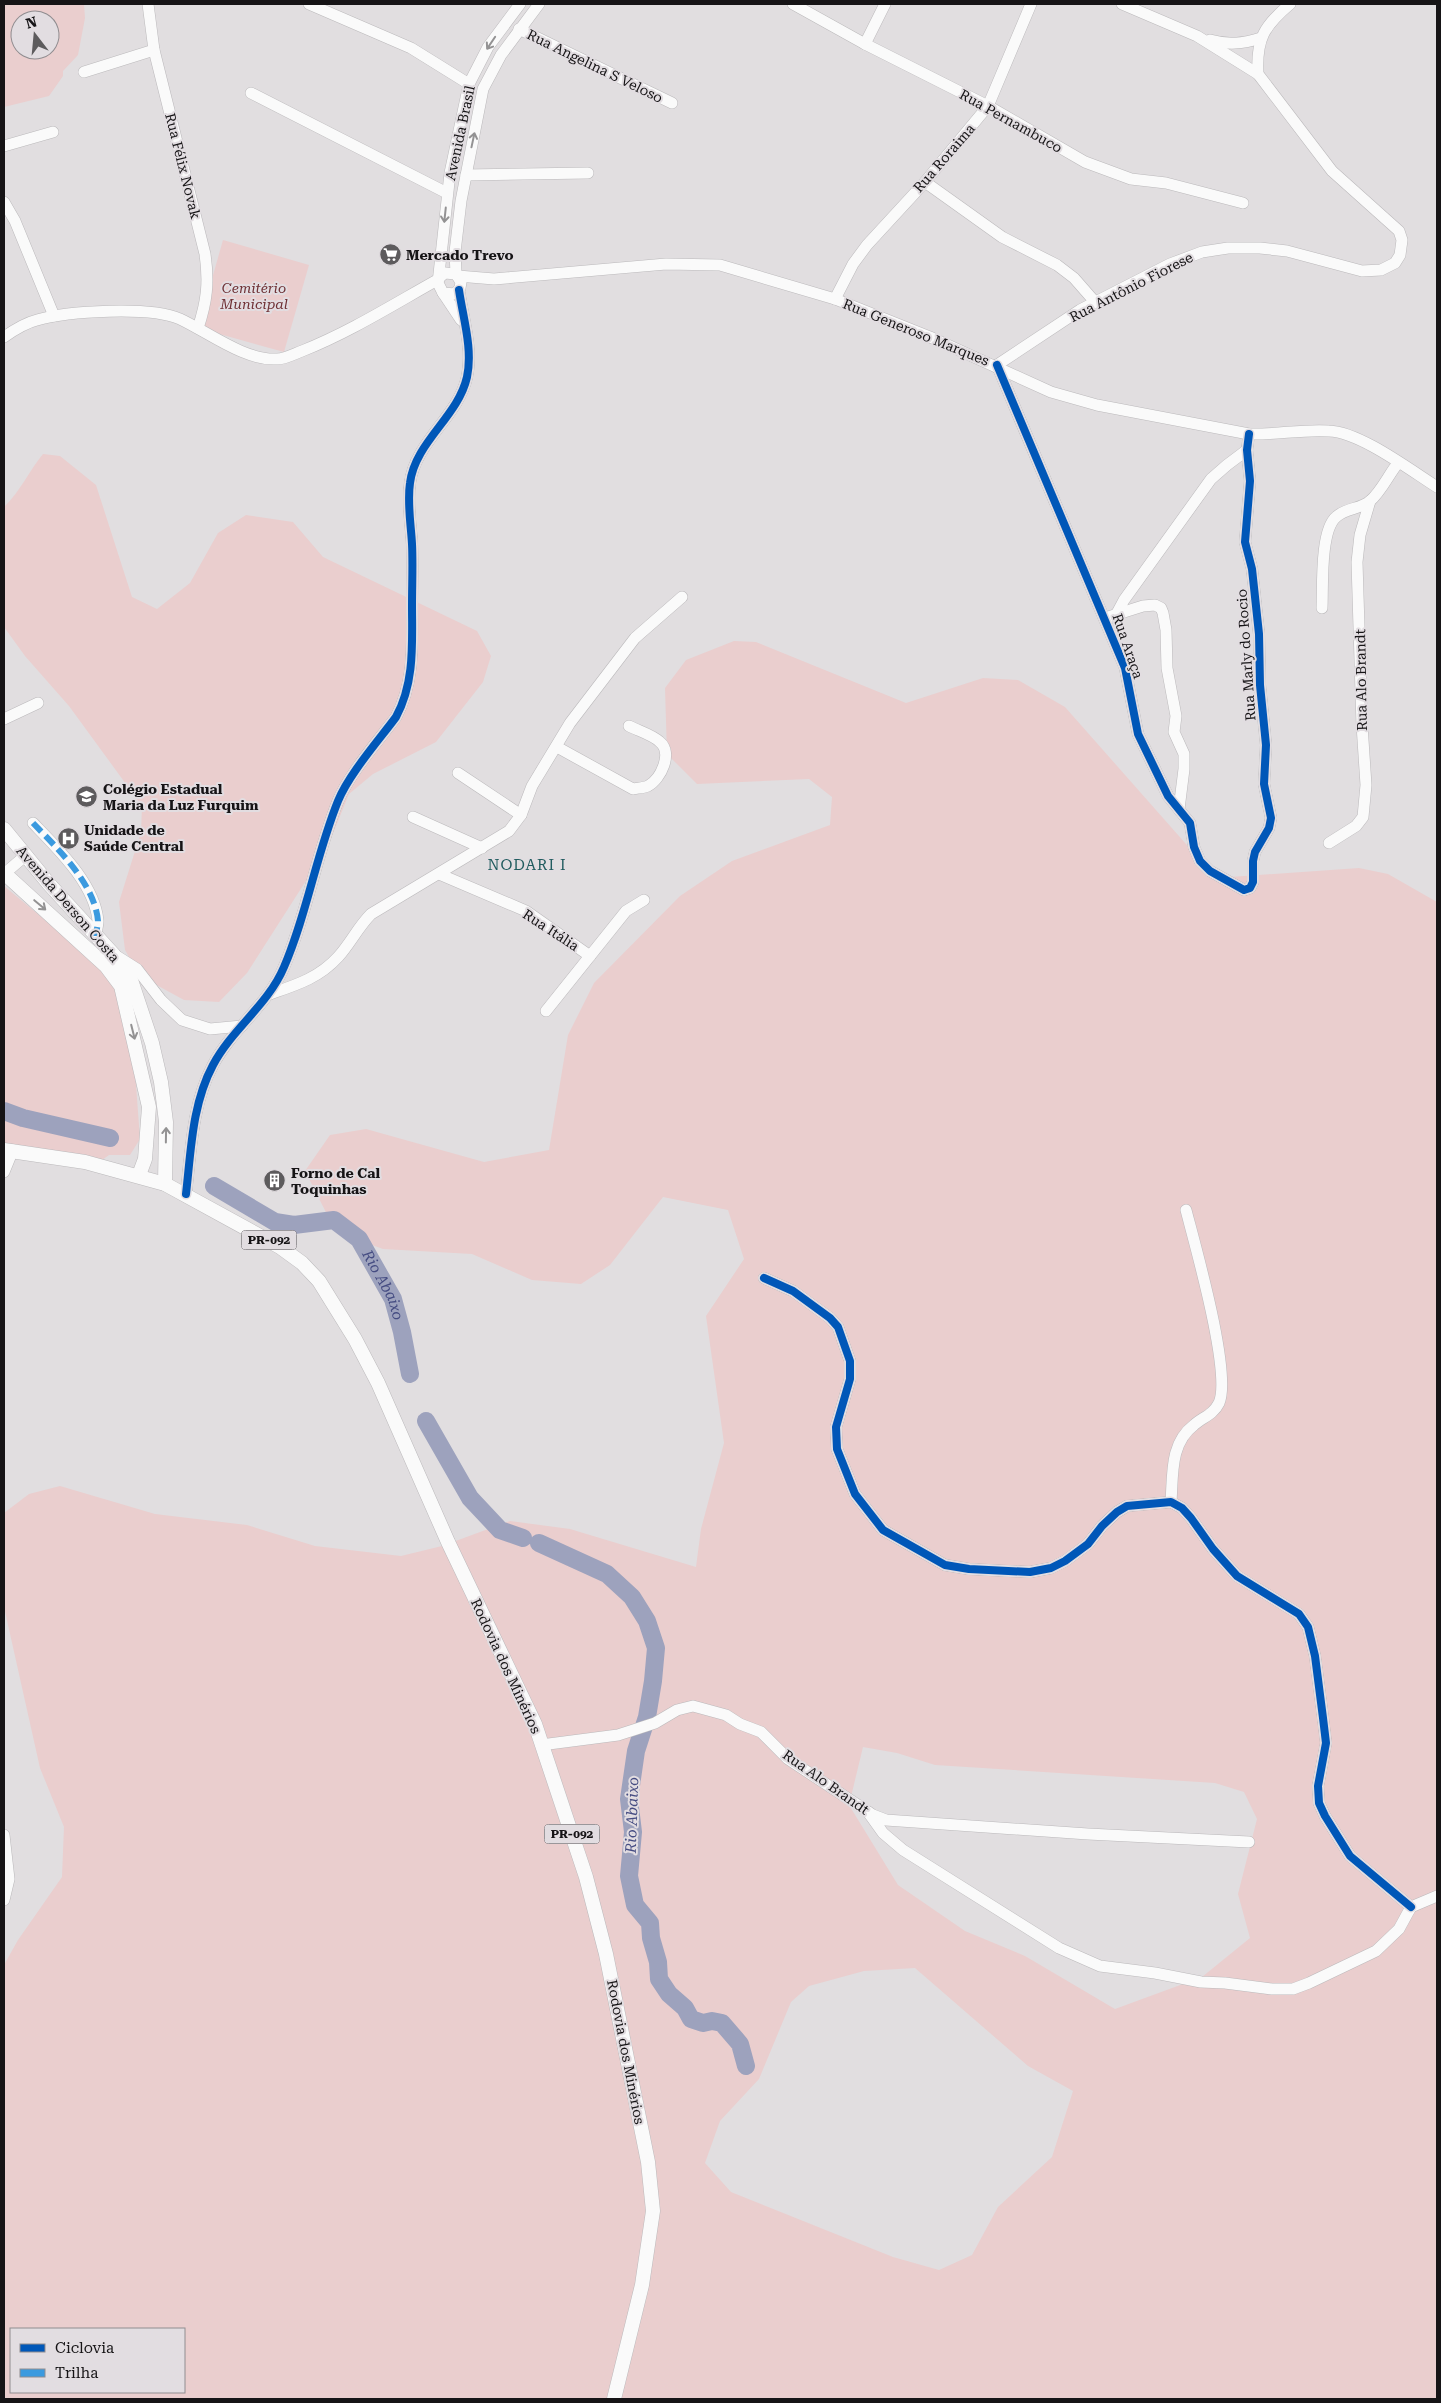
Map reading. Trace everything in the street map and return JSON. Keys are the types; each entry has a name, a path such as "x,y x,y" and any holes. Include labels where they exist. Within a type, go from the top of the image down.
{"main road":[{"name":"Avenida Derson Costa","path":"4,829 25,856 113,954 130,980 152,1043 162,1082 166,1122 165,1184"},
{"name":"Avenida Derson Costa","path":"4,873 106,966 121,986 149,1107 145,1159 139,1175"},
{"name":"PR-092","path":"8,1150 85,1162 139,1175"},
{"name":"Rodovia dos Minérios","path":"139,1175 186,1194 280,1247 302,1264 319,1281 336,1307 378,1383 448,1542 535,1724 586,1876 595,1910 648,2162 653,2211 642,2285 614,2399"}],"street":[{"name":"Rua Félix Novak","path":"148,4 154,50 205,254 208,274 206,301 198,328"},
{"path":"309,4 411,48 470,84"},
{"name":"Avenida Brasil","path":"440,278 447,194 470,84 488,47 520,4"},
{"name":"Avenida Brasil","path":"457,275 455,252 466,175 484,89 501,55 539,4"},
{"name":"Rua Pernambuco","path":"792,4 865,44 988,106 1084,162 1131,180 1166,183 1243,203"},
{"path":"865,44 885,4"},
{"name":"Rua Roraima","path":"835,299 853,264 866,245 925,182 988,106 1031,4"},
{"path":"1122,4 1196,36 1224,44 1236,44 1260,38"},
{"path":"1258,74 1257,56 1260,38 1268,24 1290,4"},
{"name":"Rua Angelina S Veloso","path":"519,29 672,103"},
{"path":"1196,36 1258,74"},
{"path":"84,72 154,50"},
{"name":"Rua Antônio Fiorese","path":"997,365 1080,310 1170,264 1202,252 1220,249 1260,248 1287,251 1362,272 1381,270 1395,263 1402,248 1399,231 1332,171 1258,74"},
{"path":"251,93 447,194"},
{"path":"4,146 53,132"},
{"path":"466,175 588,173"},
{"path":"925,182 1002,237 1057,265 1074,278 1096,302"},
{"path":"4,202 15,221 54,316"},
{"name":"Rua Generoso Marques","path":"459,289 494,279 666,264 712,265 741,271 835,299 997,365 1051,392 1096,405 1249,434 1267,435 1330,430 1363,441 1437,487"},
{"path":"4,337 36,320 54,316 111,312 151,312 178,318 236,349 267,359 279,360 327,341 440,278 445,273 457,275 461,282 459,289 469,361 464,387 454,406 415,464 410,483 413,551 412,649 409,682 404,702 338,799 284,967 270,994 242,1026 214,1064 203,1088 196,1114 186,1194"},
{"name":"Rua Generoso Marques","path":"457,275 494,279"},
{"path":"440,278 438,288 464,324"},
{"path":"404,298 442,292 449,295 459,289"},
{"name":"Rua Araça","path":"997,365 1105,618 1129,683 1132,715 1138,734 1168,796 1190,823 1196,854 1210,871 1244,890 1250,888 1253,882 1252,870"},
{"name":"Rua Marly do Rocio","path":"1249,434 1247,450 1250,481 1245,542 1252,569 1259,634 1260,685 1266,745 1264,784 1271,818 1269,828 1255,852 1252,870"},
{"path":"1117,613 1124,600 1211,479 1247,450"},
{"name":"Rua Alo Brandt","path":"1329,843 1356,826 1363,817 1366,785 1362,725 1357,562 1360,535 1370,502 1398,463"},
{"path":"1322,608 1325,546 1329,526 1335,518 1346,510 1370,502"},
{"path":"270,994 309,981 338,958 360,925 371,914 509,831 520,814 532,786 570,723 635,638 682,597"},
{"path":"1105,618 1143,606 1155,605 1161,608 1163,613 1167,668 1175,708 1174,732 1184,754 1179,809"},
{"path":"4,719 38,704"},
{"path":"557,747 633,789 648,786 657,778 664,763 666,752 661,742 629,726"},
{"path":"458,773 520,814"},
{"path":"413,817 482,848"},
{"path":"33,823 74,865 91,898 98,921 96,936"},
{"path":"4,873 25,856"},
{"name":"Rua Itália","path":"439,874 526,912 590,956 626,911 644,900"},
{"path":"113,954 137,969 160,1000 182,1020 210,1029 242,1026"},
{"path":"546,1011 590,956"},
{"path":"4,1172 8,1150"},
{"path":"1171,1502 1177,1444 1194,1424 1213,1413 1222,1393 1220,1361 1186,1210"},
{"path":"764,1278 793,1291 830,1318 838,1327 850,1361 850,1379 836,1427 837,1449 855,1494 883,1530 945,1565 969,1570 1030,1572 1051,1568 1088,1544 1102,1526 1117,1512 1127,1506 1171,1502 1182,1508 1213,1549 1238,1576 1292,1609 1305,1622 1315,1656 1326,1744 1318,1786 1319,1803 1350,1856 1411,1907"},
{"name":"Rua Alo Brandt","path":"541,1745 618,1735 655,1723 677,1710 693,1706 726,1715 740,1724 760,1732 788,1759 873,1814 886,1820 1249,1842"},
{"path":"866,1809 883,1833 904,1850 1059,1948 1100,1966 1155,1972 1201,1982 1272,1989 1293,1988 1309,1983 1376,1951 1399,1929 1411,1907 1437,1896"},
{"path":"4,1835 8,1878 4,1900"}],"green space":[{"path":"4,4 84,4 85,18 78,55 63,71 63,76 49,96 4,107"},
{"name":"Cemitério Municipal","path":"223,240 309,265 284,352 198,328"},
{"path":"43,454 60,456 96,485 132,597 157,609 190,583 218,533 246,515 293,522 323,557 477,631 491,656 483,682 436,742 373,774 349,794 327,848 247,973 219,1002 184,1000 140,976 125,950 119,902 141,832 142,806 69,706 25,656 4,627 4,507 15,495"},
{"path":"734,641 756,642 906,703 983,678 1018,680 1065,707 1216,878 1359,868 1388,874 1437,902 1437,2399 4,2399 4,1965 18,1940 62,1877 64,1827 40,1768 4,1607 4,1513 29,1494 60,1486 155,1514 247,1525 315,1546 401,1556 442,1546 510,1521 570,1529 696,1567 701,1529 724,1443 706,1316 744,1259 728,1210 663,1197 610,1265 581,1284 532,1280 472,1254 383,1249 336,1232 305,1171 330,1135 366,1129 484,1162 549,1150 568,1035 594,983 680,896 732,861 830,825 832,797 809,779 697,784 667,754 665,688 686,660","holes":["863,1747 897,1753 935,1765 1215,1783 1244,1792 1257,1819 1238,1894 1250,1938 1202,1977 1115,2009 1025,1956 965,1931 898,1885 849,1805","915,1968 1028,2066 1073,2091 1052,2157 998,2207 972,2255 939,2270 893,2257 731,2192 705,2163 720,2121 759,2079 791,2002 809,1986 864,1971"]},
{"path":"4,886 51,925 59,929 113,978 135,1071 140,1139 130,1155 109,1155 102,1160 55,1160 4,1143"}],"waterway":[{"name":"Rio Abaixo","path":"4,1111 23,1118 110,1138"},
{"name":"Rio Abaixo","path":"214,1186 275,1222 294,1225 334,1220 359,1239 393,1299 410,1374"},
{"name":"Rio Abaixo","path":"426,1421 470,1498 500,1530 523,1538"},
{"name":"Rio Abaixo","path":"539,1543 607,1574 632,1597 647,1621 656,1648 653,1681 647,1717 636,1751 629,1799 633,1832 629,1876 635,1905 650,1923 651,1938 658,1962 659,1979 669,1994 685,2008 691,2019 703,2023 712,2021 722,2023 740,2044 746,2066"}],"marked path":[{"path":"33,823 63,855 90,894 98,921 96,936"}],"cycle path":[{"path":"186,1194 191,1145 197,1112 206,1080 221,1052 260,1005 277,981 292,947 330,821 338,801 357,769 396,717 407,690 412,648 410,483 420,455 455,405 467,377 469,366 467,333 459,290"},
{"path":"997,365 1125,668 1138,734 1168,796 1190,823 1194,847 1200,861 1210,871 1244,890 1250,888 1253,882 1255,852 1269,828 1271,818 1264,784 1266,745 1260,685 1259,634 1252,569 1245,542 1250,481 1247,450 1249,434"},
{"path":"764,1278 793,1291 830,1318 838,1327 850,1361 850,1379 836,1427 837,1449 855,1494 883,1530 945,1565 969,1569 1030,1572 1051,1568 1065,1561 1088,1544 1102,1526 1117,1512 1127,1506 1171,1502 1182,1508 1191,1518 1213,1549 1237,1576 1299,1614 1308,1627 1315,1656 1326,1743 1318,1786 1319,1803 1350,1856 1411,1907"}],"place":[{"name":"Mercado Trevo","path":"390,255"},
{"name":"Colégio Estadual Maria da Luz Furquim","path":"87,797"},
{"name":"Unidade de Saúde Central","path":"68,838"},
{"name":"Forno de Cal Toquinhas","path":"275,1181"}],"district":[{"name":"NODARI I","path":"527,865"}]}
